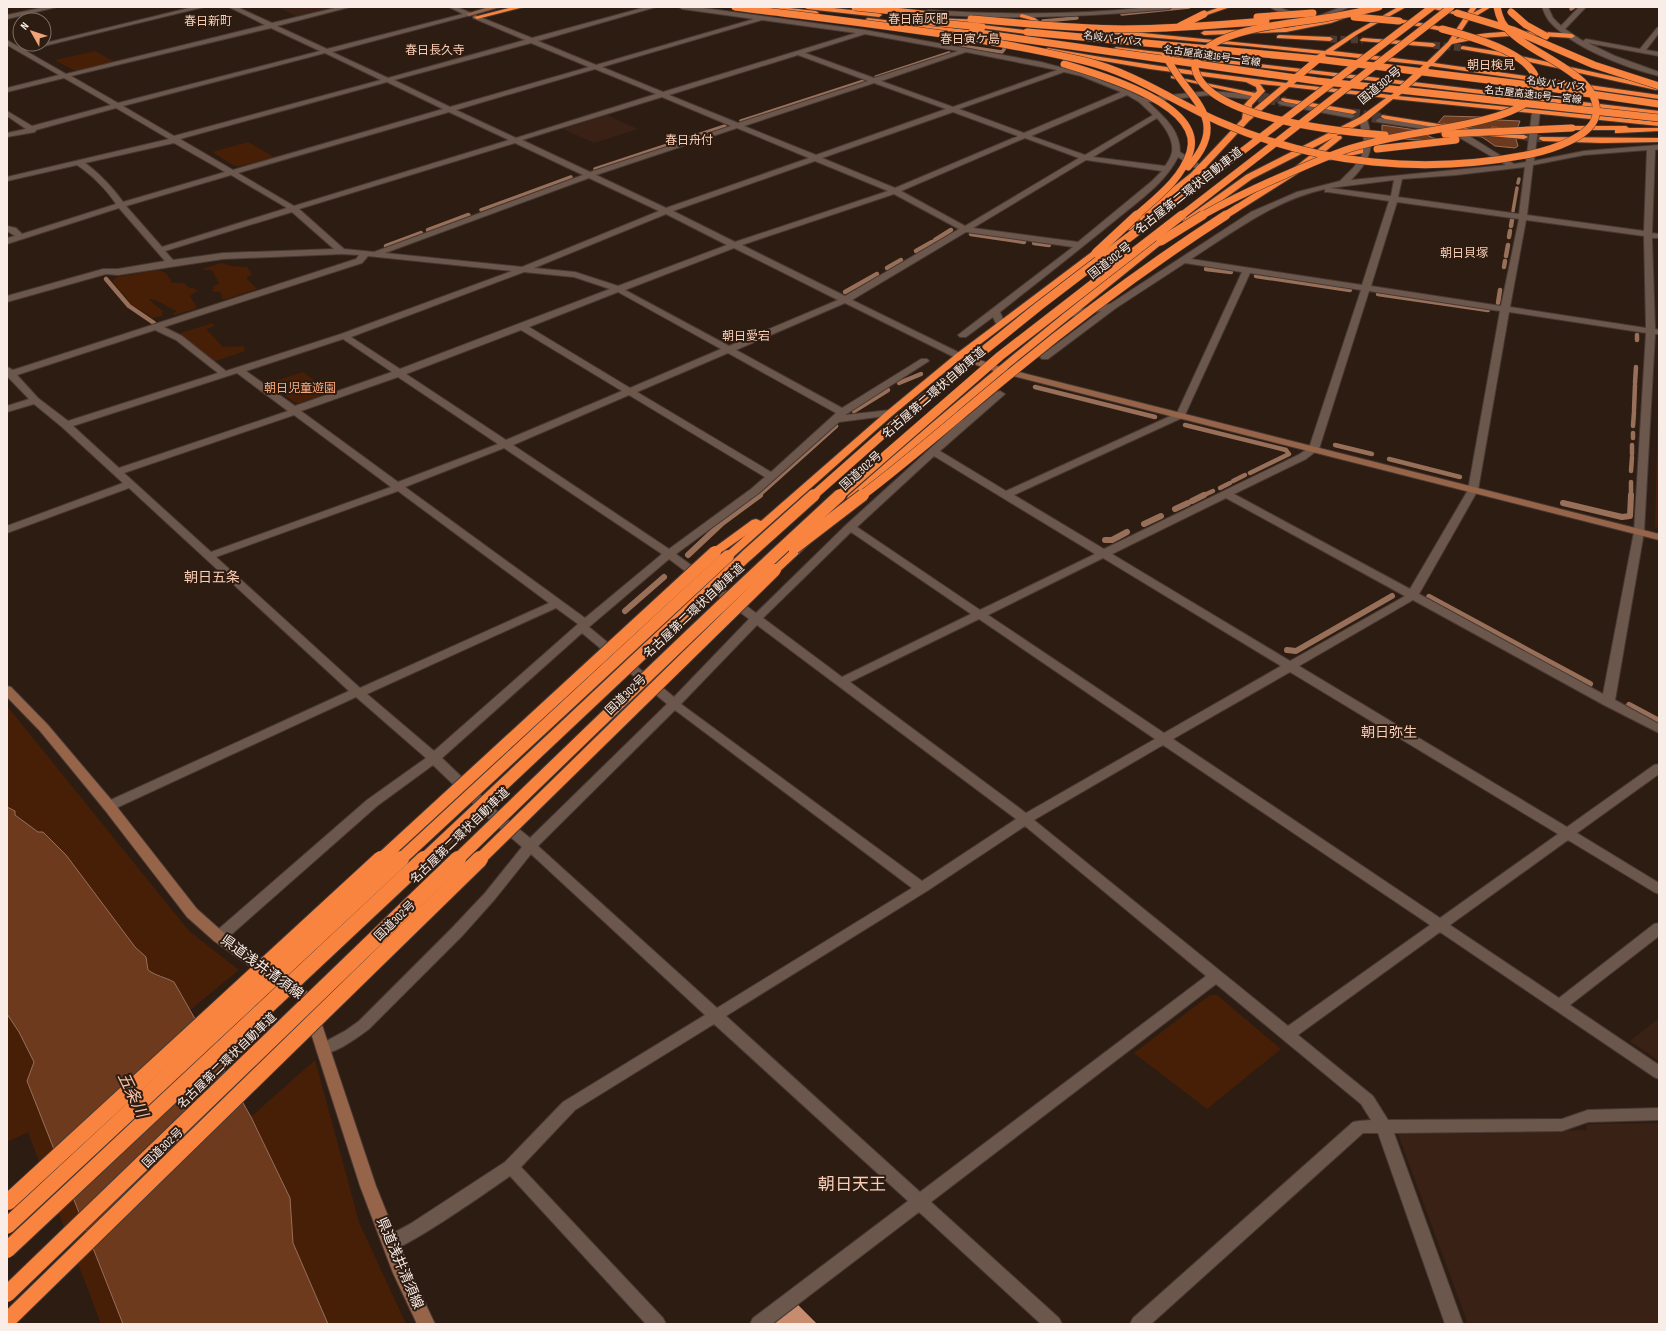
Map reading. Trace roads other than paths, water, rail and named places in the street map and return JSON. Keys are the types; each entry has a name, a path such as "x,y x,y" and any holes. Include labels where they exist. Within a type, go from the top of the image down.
{"highway":[{"path":"474,15 487,7"},
{"path":"474,15 521,7"},
{"path":"735,7 930,31 1064,53 1228,77 1659,125"},
{"name":"名岐バイパス","path":"755,7 930,31 1659,114"},
{"name":"名古屋高速16号一宮線","path":"763,7 981,33 1317,81 1659,118"},
{"name":"名岐バイパス","path":"806,7 1659,105"},
{"name":"名古屋高速16号一宮線","path":"806,7 1050,34 1317,59 1514,83 1659,105"},
{"path":"855,7 1061,27 1144,29 1302,18 1344,17 1375,19 1436,27 1484,41 1515,56 1526,64 1535,76 1537,82 1536,91 1532,97 1517,108 1478,121 1355,147 1311,163 1250,190 1204,213 1062,313"},
{"path":"1039,306 1172,183 1193,163 1199,154 1208,131 1204,112 1199,102 1169,64 1165,56 1164,49 1170,34 1183,24 1204,14 1227,7"},
{"path":"1000,22 1163,22 1294,14 1353,7"},
{"path":"1210,33 1302,28 1340,20 1368,7"},
{"path":"1379,7 1346,15 1257,29 1229,37 1209,47 1201,53 1196,63 1197,74 1206,87 1214,94 1244,109 1285,122 1342,132 1409,135 1572,128 1659,130"},
{"path":"1340,43 1383,7"},
{"name":"国道302号","path":"722,554 826,470 959,356 1158,205 1200,168 1246,119 1289,83 1340,43 1372,23 1403,7"},
{"path":"1429,7 1457,13 1507,28 1594,65 1658,88"},
{"name":"名古屋第二環状自動車道","path":"7,1250 746,556 910,410 1039,306 1432,7"},
{"name":"名古屋第二環状自動車道","path":"7,1294 647,676 766,563 855,482 1000,356 1062,313 1451,7"},
{"name":"国道302号","path":"7,1321 775,570 843,507 955,407 1000,370 1062,313 1227,192 1273,164 1363,119 1394,95 1429,65 1450,43 1467,20 1474,7"},
{"path":"1467,20 1488,7"},
{"path":"930,31 1053,54 1105,66 1148,84 1221,123 1254,136 1287,146 1333,156 1379,162 1431,165 1459,164 1487,162 1526,156 1560,146 1586,131 1593,122 1596,114 1596,105 1588,88 1570,72 1510,32 1499,17 1497,7"},
{"path":"1508,7 1518,19 1552,39 1604,62 1659,80"},
{"path":"1022,16 1033,19 1042,26"},
{"path":"917,20 967,20 1065,28 1468,68 1659,97"},
{"path":"1065,28 1330,39"},
{"path":"930,31 1080,68 1128,87 1166,106 1185,122 1190,130 1192,139 1192,147 1187,160 1172,183"},
{"path":"1450,43 1466,38 1495,33 1519,32 1574,38"},
{"path":"1363,40 1433,45"},
{"path":"1463,48 1507,55 1658,88"},
{"path":"1443,50 1446,58 1450,62 1468,68"},
{"path":"1064,53 1250,95"},
{"path":"1522,76 1658,88"},
{"path":"1228,77 1255,83 1261,88 1261,91 1248,105 1246,119"},
{"path":"647,676 670,658 799,544 888,475 1013,370 1155,263 1294,172 1363,119"},
{"path":"1382,119 1489,134 1524,137"},
{"path":"1311,163 1360,152 1433,141 1659,130"},
{"path":"1543,139 1602,141 1659,140"},
{"path":"7,1203 722,554"},
{"path":"7,1226 560,710 722,554"}],"street":[{"path":"7,17 54,7"},
{"path":"52,42 201,7"},
{"path":"232,7 666,211 959,356 1000,370 1659,537"},
{"path":"7,90 347,7"},
{"path":"452,7 895,191 965,230 1080,245"},
{"path":"7,113 30,128 458,17 474,15 496,7"},
{"path":"7,179 175,140 653,7"},
{"path":"682,7 865,32 1041,64 1105,83 1127,92 1142,100 1168,125 1176,144 1176,153 1168,169 1154,183 1080,245 963,334"},
{"path":"877,7 966,15 1022,16 1124,11 1169,7"},
{"path":"1273,7 1288,14 1313,17 1330,14 1346,7"},
{"path":"1545,7 1551,19 1562,29 1574,38 1604,55 1655,61"},
{"path":"1562,29 1583,7"},
{"path":"7,241 121,205 765,18"},
{"path":"1641,51 1659,29"},
{"path":"160,250 865,32"},
{"path":"1574,38 1641,51 1655,61 1659,74"},
{"path":"968,50 589,175 371,254 359,261 156,327 9,372 36,400 66,425 358,692 434,758 492,814 530,846 1053,1324"},
{"path":"24,52 294,209 342,251"},
{"path":"799,53 1085,158 1168,169"},
{"path":"66,425 344,336 525,269 666,211 1064,70"},
{"path":"117,472 295,411 734,245 895,191 1127,92"},
{"path":"1142,100 1209,93 1250,95"},
{"path":"1283,102 1352,114"},
{"path":"390,1243 416,1229 511,1167 569,1106 922,888 1025,819 1412,596 1474,490 1505,309 1523,217 1536,112"},
{"path":"209,556 398,487 506,444 845,300 1158,115"},
{"path":"1343,183 1362,164 1366,156 1367,147 1363,119"},
{"path":"1382,119 1463,136 1513,166"},
{"path":"7,135 32,130 30,128"},
{"path":"1045,357 1112,306 1254,214 1270,206 1319,188 1343,183 1396,177 1456,173 1513,166 1584,153 1655,147 1648,235 1655,331 1639,532 1608,702"},
{"path":"1176,153 1200,168"},
{"path":"79,162 91,171 101,183 111,191 121,205 171,263"},
{"path":"841,682 1302,457 1314,449 1364,288 1394,199 1399,180 1396,177"},
{"path":"1319,188 1659,236"},
{"path":"7,228 13,230 21,237"},
{"path":"7,299 106,271 118,272 223,256 342,251 575,274 618,289 728,350 839,416 890,414"},
{"path":"1182,260 1655,331"},
{"path":"1005,495 1181,416 1247,270"},
{"path":"1062,313 1112,306"},
{"path":"995,311 1000,324"},
{"path":"521,326 772,477"},
{"path":"156,327 178,338 224,374"},
{"path":"344,336 669,554 1025,819 1367,1100 1383,1126 1454,1324"},
{"path":"219,937 372,803 434,758 584,625 669,554 756,491 839,416 924,360"},
{"path":"239,370 557,603 674,704 922,888"},
{"path":"324,1049 350,1035 364,1025 457,932 490,896 530,846 674,704 756,619 850,527 933,451 1000,394"},
{"path":"7,409 36,400"},
{"path":"955,407 959,428"},
{"path":"933,451 1659,889"},
{"path":"7,530 130,484"},
{"path":"1226,494 1659,729"},
{"path":"850,527 1659,1073"},
{"path":"109,806 557,603"},
{"name":"県道浅井清須線","path":"7,690 44,728 109,806 192,913 219,937 307,999 368,1186 402,1273 426,1324"},
{"path":"1288,1035 1659,768"},
{"path":"1559,1006 1659,928"},
{"path":"759,1324 1216,976"},
{"path":"1139,1324 1359,1127 1562,1124 1588,1116 1659,1114"},
{"path":"511,1167 657,1324"}],"water":[{"path":"1444,116 1481,117 1476,119 1520,121 1517,129 1492,127 1490,131 1438,123"},
{"path":"1382,125 1416,130 1433,138 1439,139 1440,142 1382,137"},
{"path":"1469,133 1516,139 1518,146 1515,148 1495,146 1482,137 1472,136"},
{"name":"五条川","path":"7,807 15,811 15,815 38,832 43,832 66,855 135,947 146,957 148,970 174,982 251,1117 290,1198 293,1243 328,1324 123,1324 27,1081 34,1062 19,1032 7,1014"}],"waterway":[{"path":"1122,14 1189,7"},
{"path":"1043,21 1077,18"},
{"path":"961,46 1002,52 1005,48"},
{"path":"876,77 949,53"},
{"path":"741,121 864,81"},
{"path":"595,169 725,126"},
{"path":"481,210 571,177"},
{"path":"1518,183 1519,179"},
{"path":"1513,211 1517,188"},
{"path":"428,230 468,215"},
{"path":"1511,226 1512,220"},
{"path":"935,240 951,230"},
{"path":"1509,237 1510,231"},
{"path":"386,246 421,233"},
{"path":"971,234 1024,242"},
{"path":"916,251 932,242"},
{"path":"1034,243 1049,245"},
{"path":"1506,256 1508,245"},
{"path":"887,268 901,260"},
{"path":"1504,267 1505,261"},
{"path":"1206,269 1231,272"},
{"path":"845,292 877,274"},
{"path":"1256,276 1350,290"},
{"path":"106,279 129,306 154,323"},
{"path":"1498,303 1500,290"},
{"path":"1378,294 1488,310"},
{"path":"1637,335 1637,340"},
{"path":"1635,383 1636,367"},
{"path":"899,383 921,374"},
{"path":"1634,410 1635,385"},
{"path":"1035,387 1155,417"},
{"path":"854,411 888,390"},
{"path":"1633,426 1634,412"},
{"path":"1185,425 1286,450 1289,454 1250,473"},
{"path":"758,496 836,426"},
{"path":"1633,433 1633,438"},
{"path":"1335,445 1372,454"},
{"path":"1632,445 1632,454"},
{"path":"1631,471 1632,457"},
{"path":"1389,459 1460,477"},
{"path":"1233,481 1245,475"},
{"path":"1631,482 1631,495"},
{"path":"1220,488 1230,483"},
{"path":"1202,496 1213,491"},
{"path":"688,555 722,523 760,495"},
{"path":"1563,503 1622,517 1630,516 1631,495"},
{"path":"1192,501 1202,496"},
{"path":"1175,509 1188,503"},
{"path":"1144,524 1161,516"},
{"path":"1105,540 1112,540 1127,532"},
{"path":"625,611 664,577"},
{"path":"1287,650 1296,651 1392,596"},
{"path":"1429,597 1590,684"},
{"path":"1629,705 1659,721"}],"tunnel":[{"path":"1330,39 1363,40"},
{"path":"1433,45 1463,48"},
{"path":"1252,94 1285,100"},
{"path":"1248,97 1282,103"},
{"path":"1353,112 1385,117"},
{"path":"1351,116 1380,120"},
{"path":"1524,137 1543,139"}],"district":[{"name":"春日南灰肥","path":"918,19"},
{"name":"春日新町","path":"208,21"},
{"name":"春日寅ケ島","path":"970,39"},
{"name":"春日長久寺","path":"435,50"},
{"name":"朝日検見","path":"1491,65"},
{"name":"春日舟付","path":"689,140"},
{"name":"朝日貝塚","path":"1464,253"},
{"name":"朝日愛宕","path":"746,336"},
{"name":"朝日五条","path":"212,577"},
{"name":"朝日弥生","path":"1389,732"},
{"name":"朝日天王","path":"852,1185"}],"park label":[{"name":"朝日児童遊園","path":"300,388"}]}
